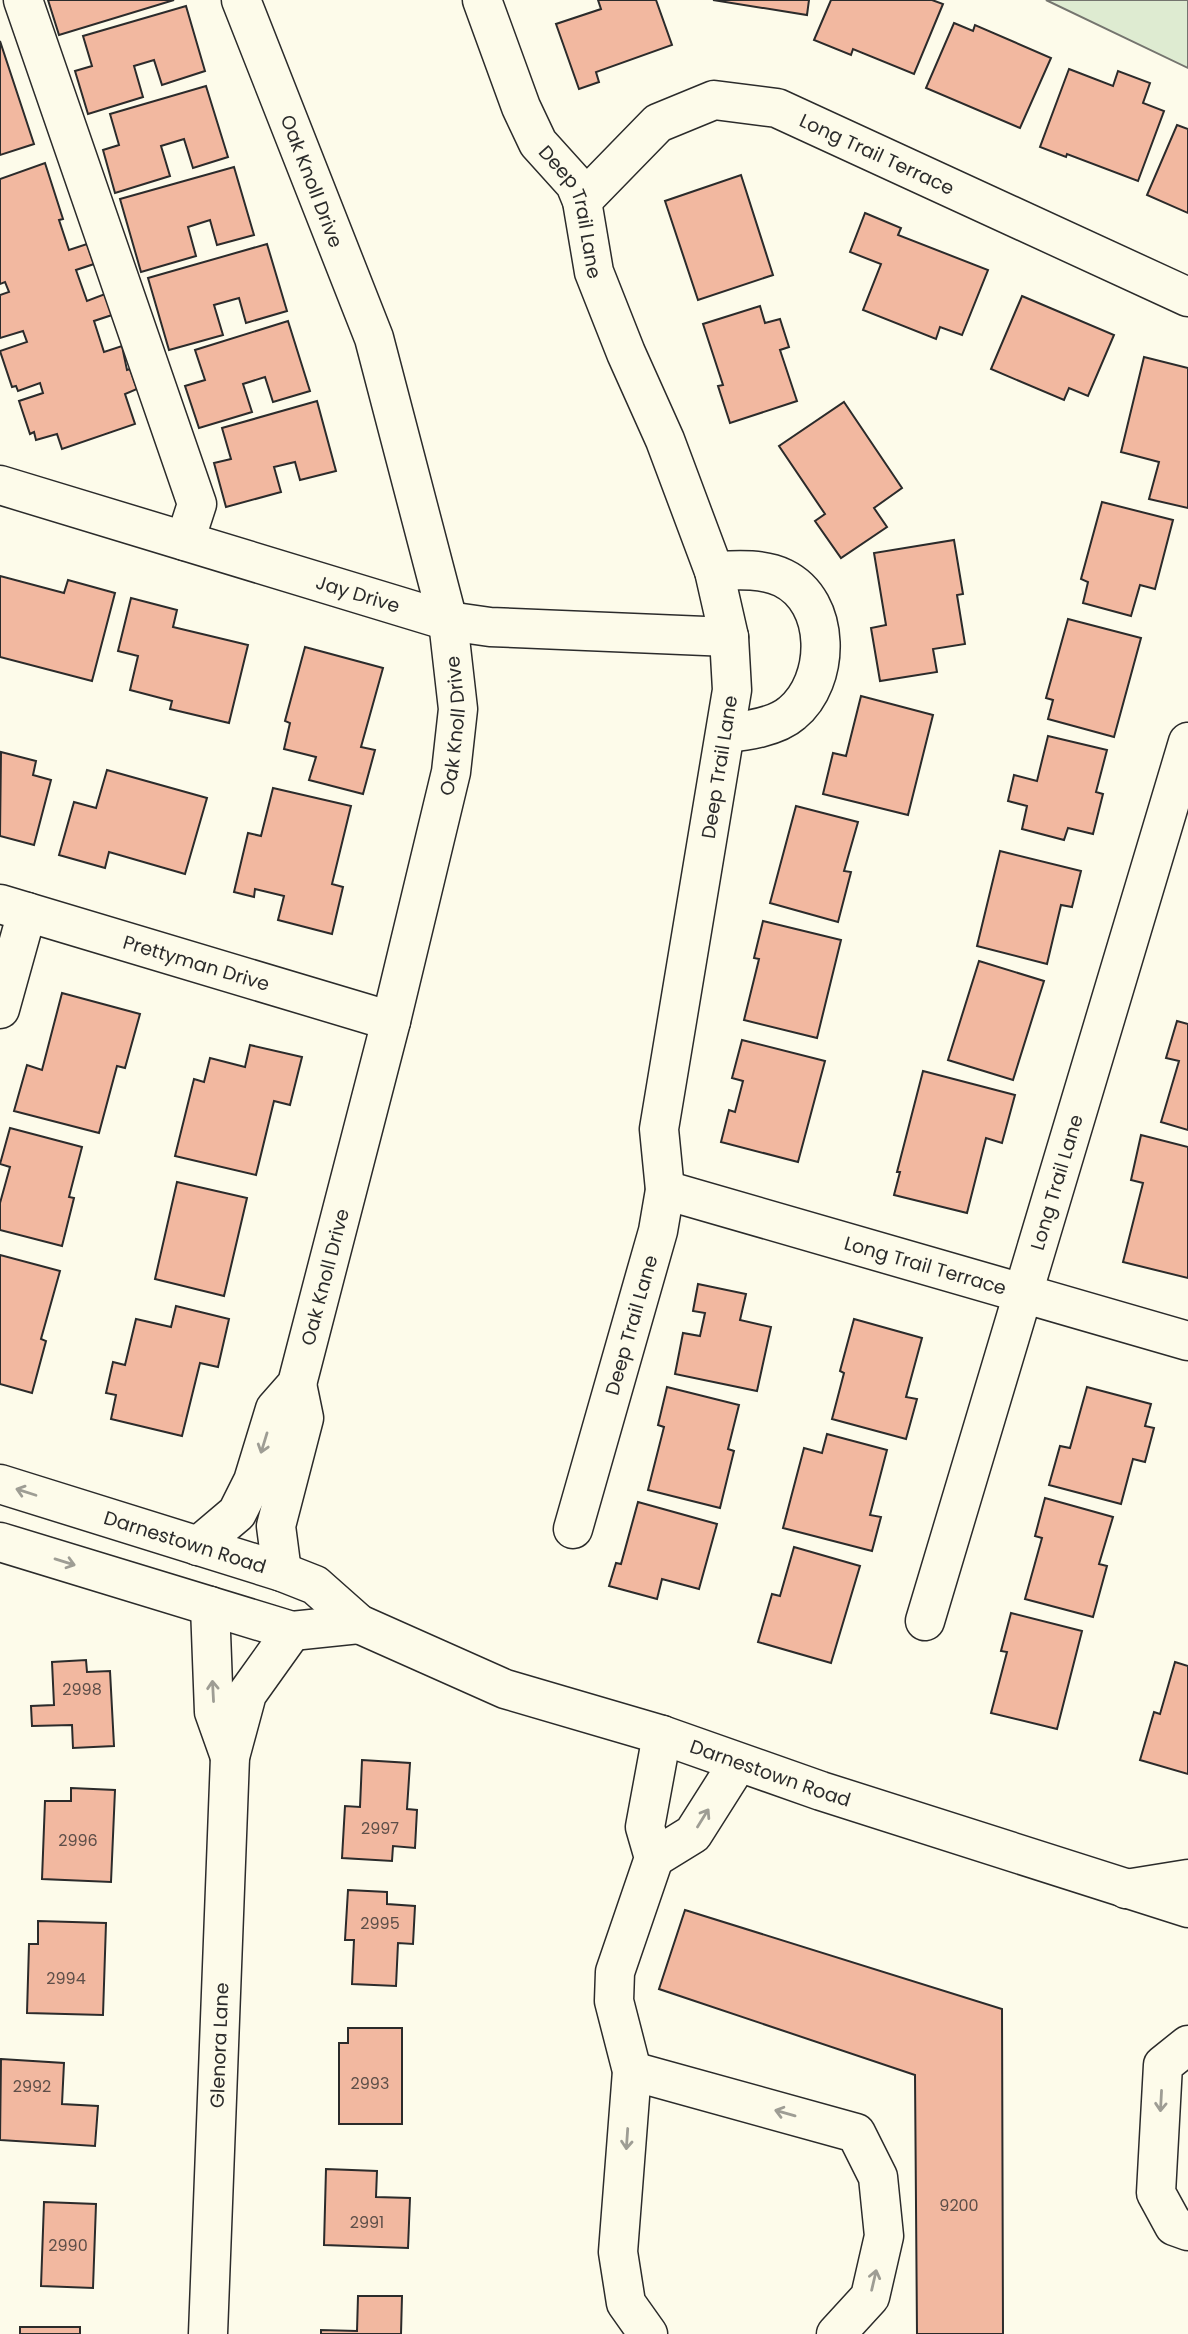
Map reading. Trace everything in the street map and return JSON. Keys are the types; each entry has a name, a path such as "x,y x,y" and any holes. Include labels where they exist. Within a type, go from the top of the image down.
{"street":[{"path":"23,0 197,504 186,541"},
{"name":"Oak Knoll Drive","path":"241,0 374,338 447,621 458,709 451,772 391,1021 297,1384 304,1418 276,1526 282,1572"},
{"name":"Deep Trail Lane","path":"482,0 521,107 538,144 575,184 582,201 594,272 665,440 714,571 729,637 732,690 726,733 659,1129 665,1190 658,1231 573,1529"},
{"name":"Long Trail Terrace","path":"582,201 658,123 714,100 777,108 1188,297"},
{"name":"Jay Drive","path":"0,485 447,621 490,627 729,637"},
{"path":"714,571 750,570 783,578 800,591 816,613 821,642 809,693 791,714 755,730 726,733"},
{"name":"Long Trail Lane","path":"925,1621 1188,742"},
{"path":"0,1009 13,908"},
{"name":"Prettyman Drive","path":"13,908 391,1021"},
{"name":"Long Trail Terrace","path":"665,1190 1188,1341"},
{"name":"Oak Knoll Drive","path":"198,1546 237,1513 253,1481 275,1409 297,1384"},
{"name":"Darnestown Road","path":"0,1483 282,1572 315,1585 359,1625 505,1689 662,1735 738,1763 1188,1908"},
{"path":"69,1506 116,1547 156,1567 210,1606"},
{"name":"Darnestown Road","path":"0,1542 292,1631 359,1625"},
{"name":"Glenora Lane","path":"210,1606 214,1713 230,1757"},
{"name":"Glenora Lane","path":"208,2334 230,1757 247,1694 292,1631"},
{"path":"648,2334 626,2303 618,2252 632,2071 614,2001 615,1972 654,1858 645,1827 662,1735"},
{"path":"654,1858 692,1835 738,1763"},
{"path":"1126,1889 1188,1879"},
{"path":"1188,2045 1163,2065 1156,2193 1174,2226 1188,2231"},
{"path":"632,2071 856,2133 878,2177 884,2236 870,2297 836,2334"}],"green space":[{"path":"1046,0 1188,0 1188,68"}],"building":[{"path":"48,0 174,0 59,35"},
{"path":"598,0 656,0 672,45 596,72 599,82 579,89 556,24 601,9"},
{"path":"713,0 809,0 807,15"},
{"path":"831,0 932,0 943,4 914,74 853,49 851,55 814,40"},
{"path":"186,6 205,71 162,85 154,60 134,66 143,97 88,114 75,71 92,66 83,36"},
{"path":"954,23 973,31 975,25 1051,58 1020,128 926,88"},
{"path":"0,41 34,144 0,155"},
{"path":"1069,69 1113,86 1118,71 1150,83 1143,103 1164,111 1138,181 1067,154 1066,157 1040,147"},
{"path":"206,86 228,157 193,168 184,139 161,146 170,176 115,193 103,150 119,145 110,114"},
{"path":"1177,125 1188,129 1188,213 1147,195"},
{"path":"45,163 63,219 59,220 69,250 87,244 94,264 76,270 87,301 105,294 112,315 94,321 104,352 122,346 127,370 130,369 137,389 125,394 135,424 62,449 57,434 36,440 34,432 30,434 19,401 43,393 40,383 18,391 16,386 12,387 0,351 27,342 23,331 0,338 0,295 9,292 5,282 0,284 0,179"},
{"path":"234,167 254,235 217,245 210,220 188,227 196,256 141,272 120,199"},
{"path":"741,175 773,275 698,300 665,201"},
{"path":"865,213 901,228 898,235 988,270 962,335 940,327 936,339 863,310 881,264 850,252"},
{"path":"267,244 287,311 246,323 239,298 214,305 223,335 169,350 148,278"},
{"path":"1022,296 1114,335 1088,396 1069,388 1064,400 991,369"},
{"path":"760,306 765,323 780,319 789,347 780,350 797,401 730,423 718,386 723,385 703,324"},
{"path":"288,321 310,391 273,402 265,377 243,384 252,412 199,428 185,386 205,380 195,350"},
{"path":"1144,357 1188,368 1188,508 1149,499 1159,462 1121,452"},
{"path":"317,401 336,471 300,480 295,462 274,467 281,492 226,507 214,463 231,459 222,428"},
{"path":"844,402 902,488 874,508 887,527 841,558 815,521 825,514 779,446"},
{"path":"1102,502 1173,520 1155,589 1140,585 1131,616 1083,603 1088,582 1081,579"},
{"path":"954,540 963,594 957,595 965,644 933,649 937,672 880,681 871,628 886,625 874,553"},
{"path":"0,576 64,593 68,580 115,593 92,681 0,657"},
{"path":"131,598 177,610 173,627 248,645 229,723 170,709 172,701 130,690 138,656 118,651"},
{"path":"1068,619 1141,638 1114,737 1048,719 1053,700 1046,698"},
{"path":"305,647 383,668 361,747 375,750 363,794 309,780 316,757 284,749 290,723 285,721"},
{"path":"861,696 933,715 908,815 823,794 833,753 846,756"},
{"path":"1048,736 1107,750 1096,792 1103,794 1093,834 1068,828 1064,840 1022,829 1027,806 1008,801 1014,775 1037,781"},
{"path":"1,752 36,761 33,775 51,780 34,845 0,836"},
{"path":"107,770 207,798 185,874 109,852 105,868 59,855 74,802 96,808"},
{"path":"273,788 351,806 332,884 343,887 332,934 278,920 284,896 255,889 254,897 234,892 248,833 261,836"},
{"path":"796,806 858,822 844,871 851,872 838,922 770,903"},
{"path":"1000,851 1081,871 1072,907 1061,905 1047,964 977,946"},
{"path":"763,921 841,940 817,1038 744,1020 759,959 754,958"},
{"path":"979,961 1044,981 1013,1080 948,1060"},
{"path":"62,993 140,1014 125,1068 117,1066 99,1133 14,1111 27,1065 42,1070"},
{"path":"1177,1021 1188,1024 1188,1130 1161,1122 1179,1061 1166,1058"},
{"path":"742,1040 825,1061 798,1162 721,1142 729,1110 735,1112 743,1081 732,1078"},
{"path":"250,1045 302,1057 290,1105 274,1101 256,1175 175,1156 194,1079 204,1082 210,1058 245,1067"},
{"path":"923,1071 1015,1095 1002,1143 986,1138 967,1213 894,1195 900,1172 897,1172"},
{"path":"10,1128 82,1147 69,1197 74,1198 62,1246 0,1230 0,1203 10,1167 0,1164"},
{"path":"1141,1135 1188,1147 1188,1278 1123,1262 1143,1183 1131,1180"},
{"path":"177,1182 247,1198 224,1296 155,1279"},
{"path":"0,1255 60,1271 41,1339 46,1341 32,1393 0,1384"},
{"path":"698,1284 746,1294 740,1320 771,1327 757,1391 675,1374 683,1333 700,1336 705,1313 693,1311"},
{"path":"176,1306 229,1319 218,1367 200,1363 182,1436 111,1419 116,1395 106,1393 113,1362 125,1365 136,1319 171,1327"},
{"path":"854,1319 922,1338 906,1397 917,1399 906,1439 832,1419 844,1373 840,1371"},
{"path":"667,1387 739,1405 728,1449 734,1451 720,1508 648,1490 664,1427 658,1425"},
{"path":"1087,1387 1151,1404 1145,1426 1154,1428 1145,1462 1133,1459 1121,1504 1049,1485 1060,1446 1070,1448"},
{"path":"827,1434 887,1450 870,1515 881,1517 872,1551 783,1528 804,1448 822,1453"},
{"path":"1045,1498 1113,1517 1099,1564 1107,1566 1093,1617 1025,1599 1042,1538 1035,1536"},
{"path":"638,1502 717,1524 699,1589 662,1579 657,1599 609,1586 616,1563 621,1564"},
{"path":"794,1547 860,1566 831,1663 758,1642 772,1594 780,1596"},
{"path":"1011,1613 1082,1631 1057,1729 991,1713 1007,1652 1001,1651"},
{"path":"86,1660 87,1672 110,1671 114,1746 73,1748 72,1725 32,1726 31,1706 54,1705 52,1662"},
{"path":"1175,1662 1188,1666 1188,1774 1140,1760 1154,1712 1160,1714"},
{"path":"362,1760 410,1763 407,1809 417,1810 415,1848 393,1846 392,1861 342,1858 345,1806 360,1807"},
{"path":"71,1788 115,1790 111,1882 42,1879 45,1801 71,1801"},
{"path":"348,1890 387,1892 387,1904 415,1906 413,1944 398,1943 396,1986 352,1984 354,1940 345,1940"},
{"path":"685,1910 1002,2009 1003,2334 917,2334 915,2075 659,1989"},
{"path":"38,1921 106,1923 103,2015 27,2013 29,1944 38,1944"},
{"path":"348,2028 402,2028 402,2124 339,2124 339,2043 348,2043"},
{"path":"1,2059 64,2063 62,2104 98,2106 95,2146 0,2140"},
{"path":"326,2169 377,2171 376,2197 410,2198 408,2248 324,2245"},
{"path":"44,2202 96,2204 93,2288 41,2286"},
{"path":"358,2296 402,2296 401,2334 321,2334 321,2330 357,2331"},
{"path":"20,2327 80,2327 80,2334 20,2334"}]}
